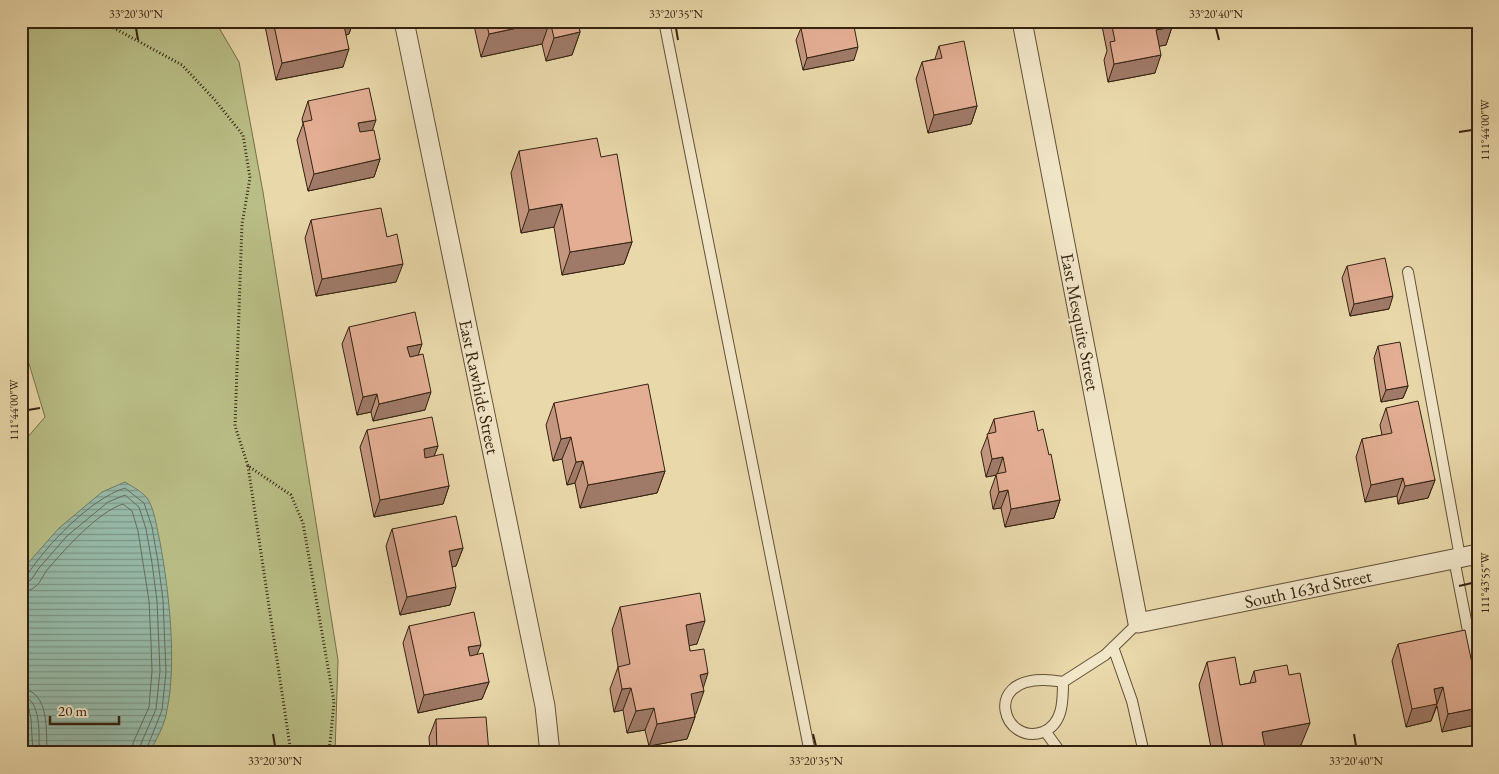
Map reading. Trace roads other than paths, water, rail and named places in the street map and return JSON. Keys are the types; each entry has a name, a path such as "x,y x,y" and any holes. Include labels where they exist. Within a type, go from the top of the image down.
{"street":[{"name":"East Rawhide Street","path":"404,21 545,706 550,753"},
{"name":"East Mesquite Street","path":"1022,21 1138,623"},
{"name":"South 163rd Street","path":"1138,623 1464,557"}],"lane":[{"path":"664,21 810,753"},
{"path":"1408,272 1464,557 1478,682"},
{"path":"1063,682 1060,716 1054,725 1045,731 1033,735 1022,733 1013,725 1006,714 1004,704 1014,687 1026,682 1044,680 1063,682 1105,655 1138,623"},
{"path":"1113,647 1132,701 1144,753"},
{"path":"1045,731 1061,753"}],"water":[{"path":"125,482 142,493 149,501 156,521 160,542 169,604 172,649 170,691 164,721 149,753 28,753 26,720 21,698 21,575 29,562 59,528 102,492"}]}
